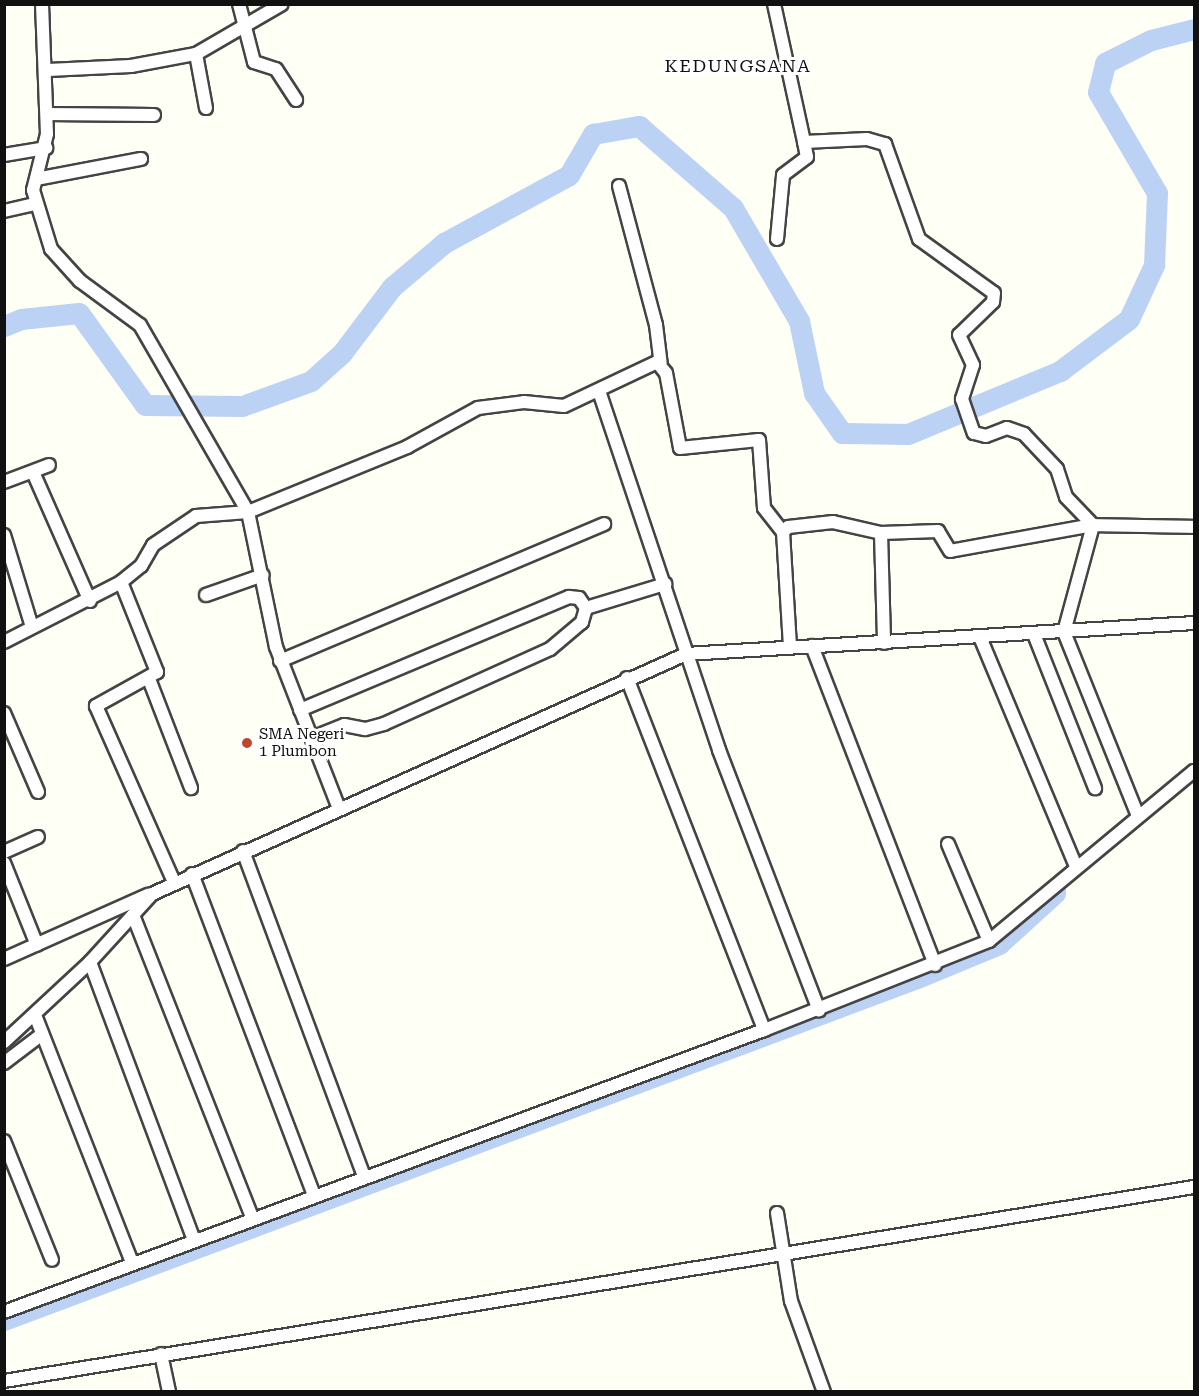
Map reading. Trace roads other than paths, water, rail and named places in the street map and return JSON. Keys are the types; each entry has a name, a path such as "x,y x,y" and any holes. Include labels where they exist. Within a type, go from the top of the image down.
{"street":[{"path":"42,4 48,70 46,148 36,179 35,204 56,257 80,281 132,316 193,414 249,512 280,661 339,809"},
{"path":"239,4 254,62 276,69 296,100"},
{"path":"48,70 131,66 196,54 282,4"},
{"path":"774,4 807,157 783,176 777,240"},
{"path":"196,54 206,108"},
{"path":"46,114 154,115"},
{"path":"804,142 867,139 885,144 894,156 919,238 994,293 993,302 959,333 973,365 963,402 972,429 980,436 1007,428 1024,434 1057,469 1066,497 1093,525"},
{"path":"4,155 46,148"},
{"path":"36,179 141,159"},
{"path":"619,186 656,325 661,363 680,448 759,440 764,508 783,532 790,646"},
{"path":"4,212 35,204"},
{"path":"4,642 90,601 121,582 141,566 153,545 196,516 249,512 407,447 478,408 524,402 564,406 661,363"},
{"path":"599,392 665,584 686,654 819,1010"},
{"path":"4,483 49,465"},
{"path":"33,472 90,601"},
{"path":"783,532 788,527 833,522 881,533 938,531 950,551 1093,525 1194,527"},
{"path":"280,661 604,524"},
{"path":"1093,525 1064,632 1138,816"},
{"path":"881,533 884,643"},
{"path":"4,536 32,627"},
{"path":"206,595 263,575"},
{"path":"121,582 157,671 148,679 96,706 174,882"},
{"path":"585,608 665,584"},
{"path":"300,710 572,596 585,608"},
{"path":"312,738 344,725 365,729 384,724 550,649 584,619 585,608"},
{"path":"4,959 627,678 686,654 1194,623"},
{"path":"1034,634 1095,789"},
{"path":"980,637 1076,867"},
{"path":"812,646 934,965"},
{"path":"627,678 764,1030"},
{"path":"148,679 190,788"},
{"path":"4,713 38,792"},
{"path":"5,1309 132,1263 193,1238 314,1196 819,1010 990,941 1194,771"},
{"path":"4,852 38,837"},
{"path":"948,844 990,941"},
{"path":"243,850 364,1176"},
{"path":"4,863 37,945"},
{"path":"192,874 314,1196"},
{"path":"4,1042 90,962 152,894"},
{"path":"133,915 252,1217"},
{"path":"90,962 193,1238"},
{"path":"35,1015 132,1263"},
{"path":"4,1063 42,1034"},
{"path":"4,1141 52,1260"},
{"path":"4,1381 1194,1186"},
{"path":"777,1212 791,1301 824,1392"},
{"path":"161,1354 169,1392"}],"waterway":[{"path":"4,326 21,319 79,313 145,405 242,406 311,381 342,353 392,287 444,243 569,175 593,134 639,126 733,208 799,321 814,393 842,433 908,434 1060,371 1129,319 1154,265 1157,193 1098,92 1105,63 1151,40 1194,29"},
{"path":"4,1320 917,978 999,944 1055,893"}],"place":[{"name":"SMA Negeri 1 Plumbon","path":"247,743"}],"district":[{"name":"KEDUNGSANA","path":"738,66"}]}
